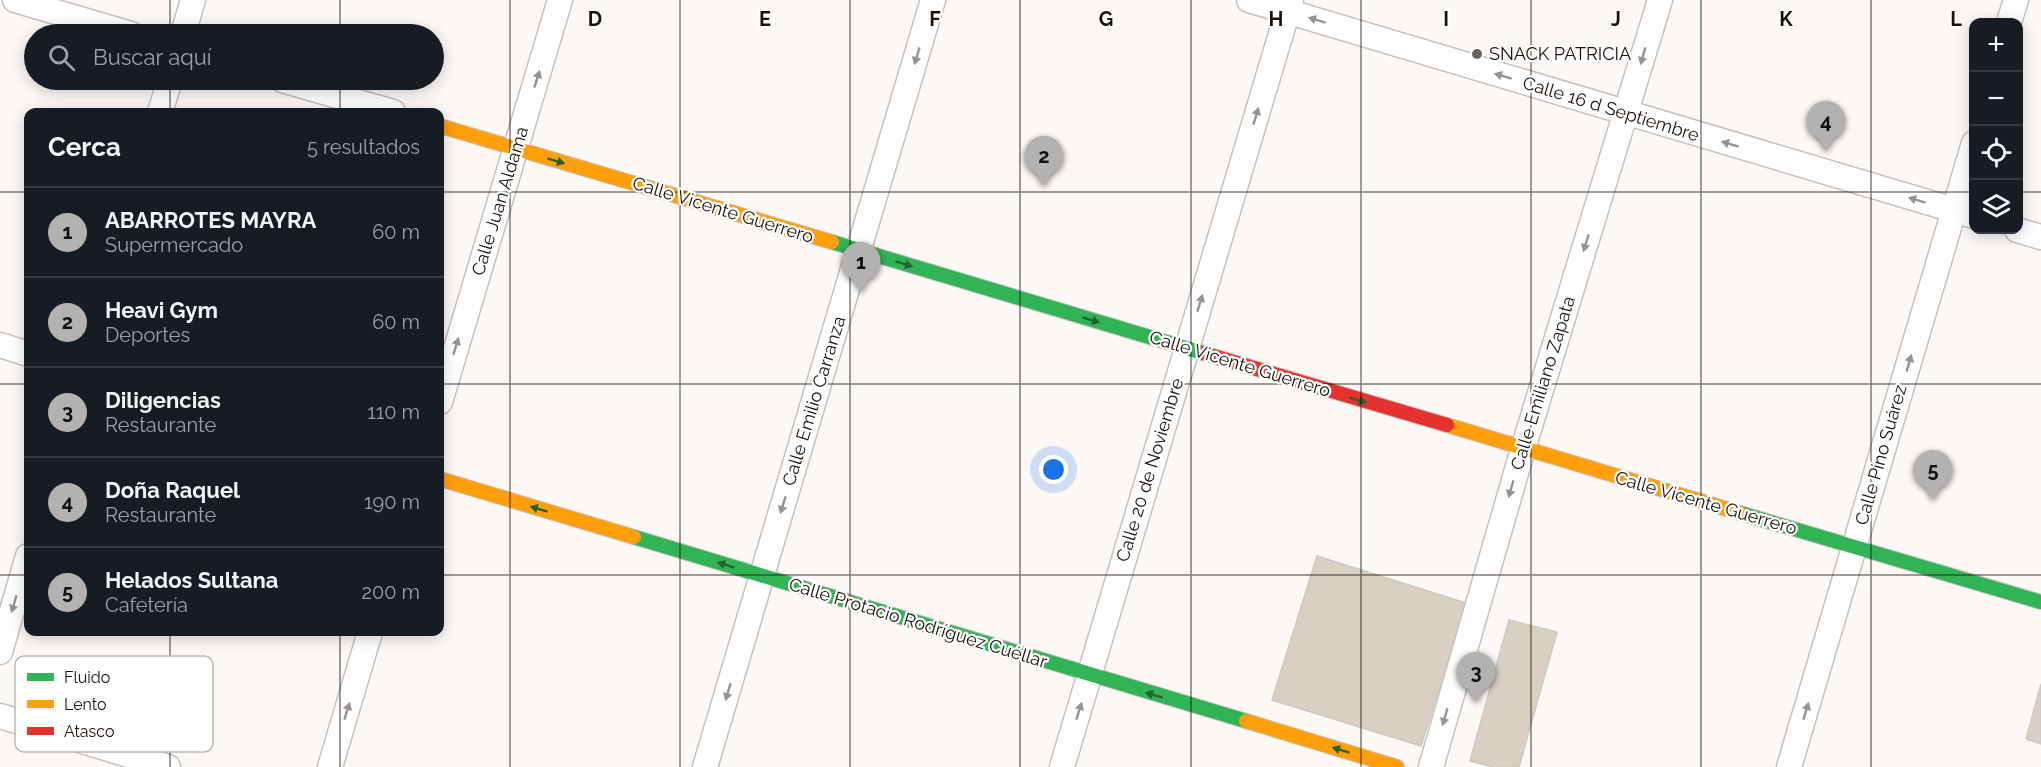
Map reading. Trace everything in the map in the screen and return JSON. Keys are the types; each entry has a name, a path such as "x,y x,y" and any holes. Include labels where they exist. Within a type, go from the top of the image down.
{"street":[{"path":"15,0 96,24"},
{"path":"186,24 193,0"},
{"name":"Calle Juan Aldama","path":"444,389 560,0"},
{"name":"Calle Emilio Carranza","path":"705,767 933,0"},
{"name":"Calle 16 d Septiembre","path":"1249,0 1289,6 1626,113 1964,213"},
{"name":"Calle Emiliano Zapata","path":"1431,767 1523,448 1660,0"},
{"path":"2010,18 2016,0"},
{"name":"Calle 20 de Noviembre","path":"1062,767 1289,6"},
{"path":"161,108 167,90"},
{"path":"317,90 379,108"},
{"name":"Calle Vicente Guerrero","path":"444,127 2041,602"},
{"name":"Calle Pino Suárez","path":"1789,767 1854,547 1964,213 1969,178"},
{"path":"2023,232 2041,237"},
{"path":"0,345 24,353"},
{"name":"Calle Protacio Rodríguez Cuéllar","path":"444,480 1397,767"},
{"path":"0,652 24,570"},
{"path":"330,767 369,636"},
{"path":"0,716 15,721"},
{"path":"119,752 168,767"}],"building":[{"path":"1317,556 1466,603 1421,746 1272,700"},
{"path":"1509,620 1557,632 1519,767 1494,767 1470,761"},
{"path":"2041,684 2041,744 2026,739"}],"traffic: fast":[{"path":"832,242 1203,353"},
{"path":"1740,513 2041,602"},
{"path":"634,537 1246,721"}],"traffic: slow":[{"path":"444,127 832,242"},
{"path":"1447,425 1740,513"},
{"path":"444,480 634,537"},
{"path":"1246,721 1397,767"}],"traffic: jam":[{"path":"1203,353 1447,425"}],"place":[{"name":"SNACK PATRICIA","path":"1477,54"},
{"name":"Doña Raquel","path":"1826,151"},
{"name":"Heavi Gym","path":"1044,186"},
{"name":"ABARROTES MAYRA","path":"861,292"},
{"name":"Helados Sultana","path":"1933,500"},
{"name":"Diligencias","path":"1476,702"}]}
